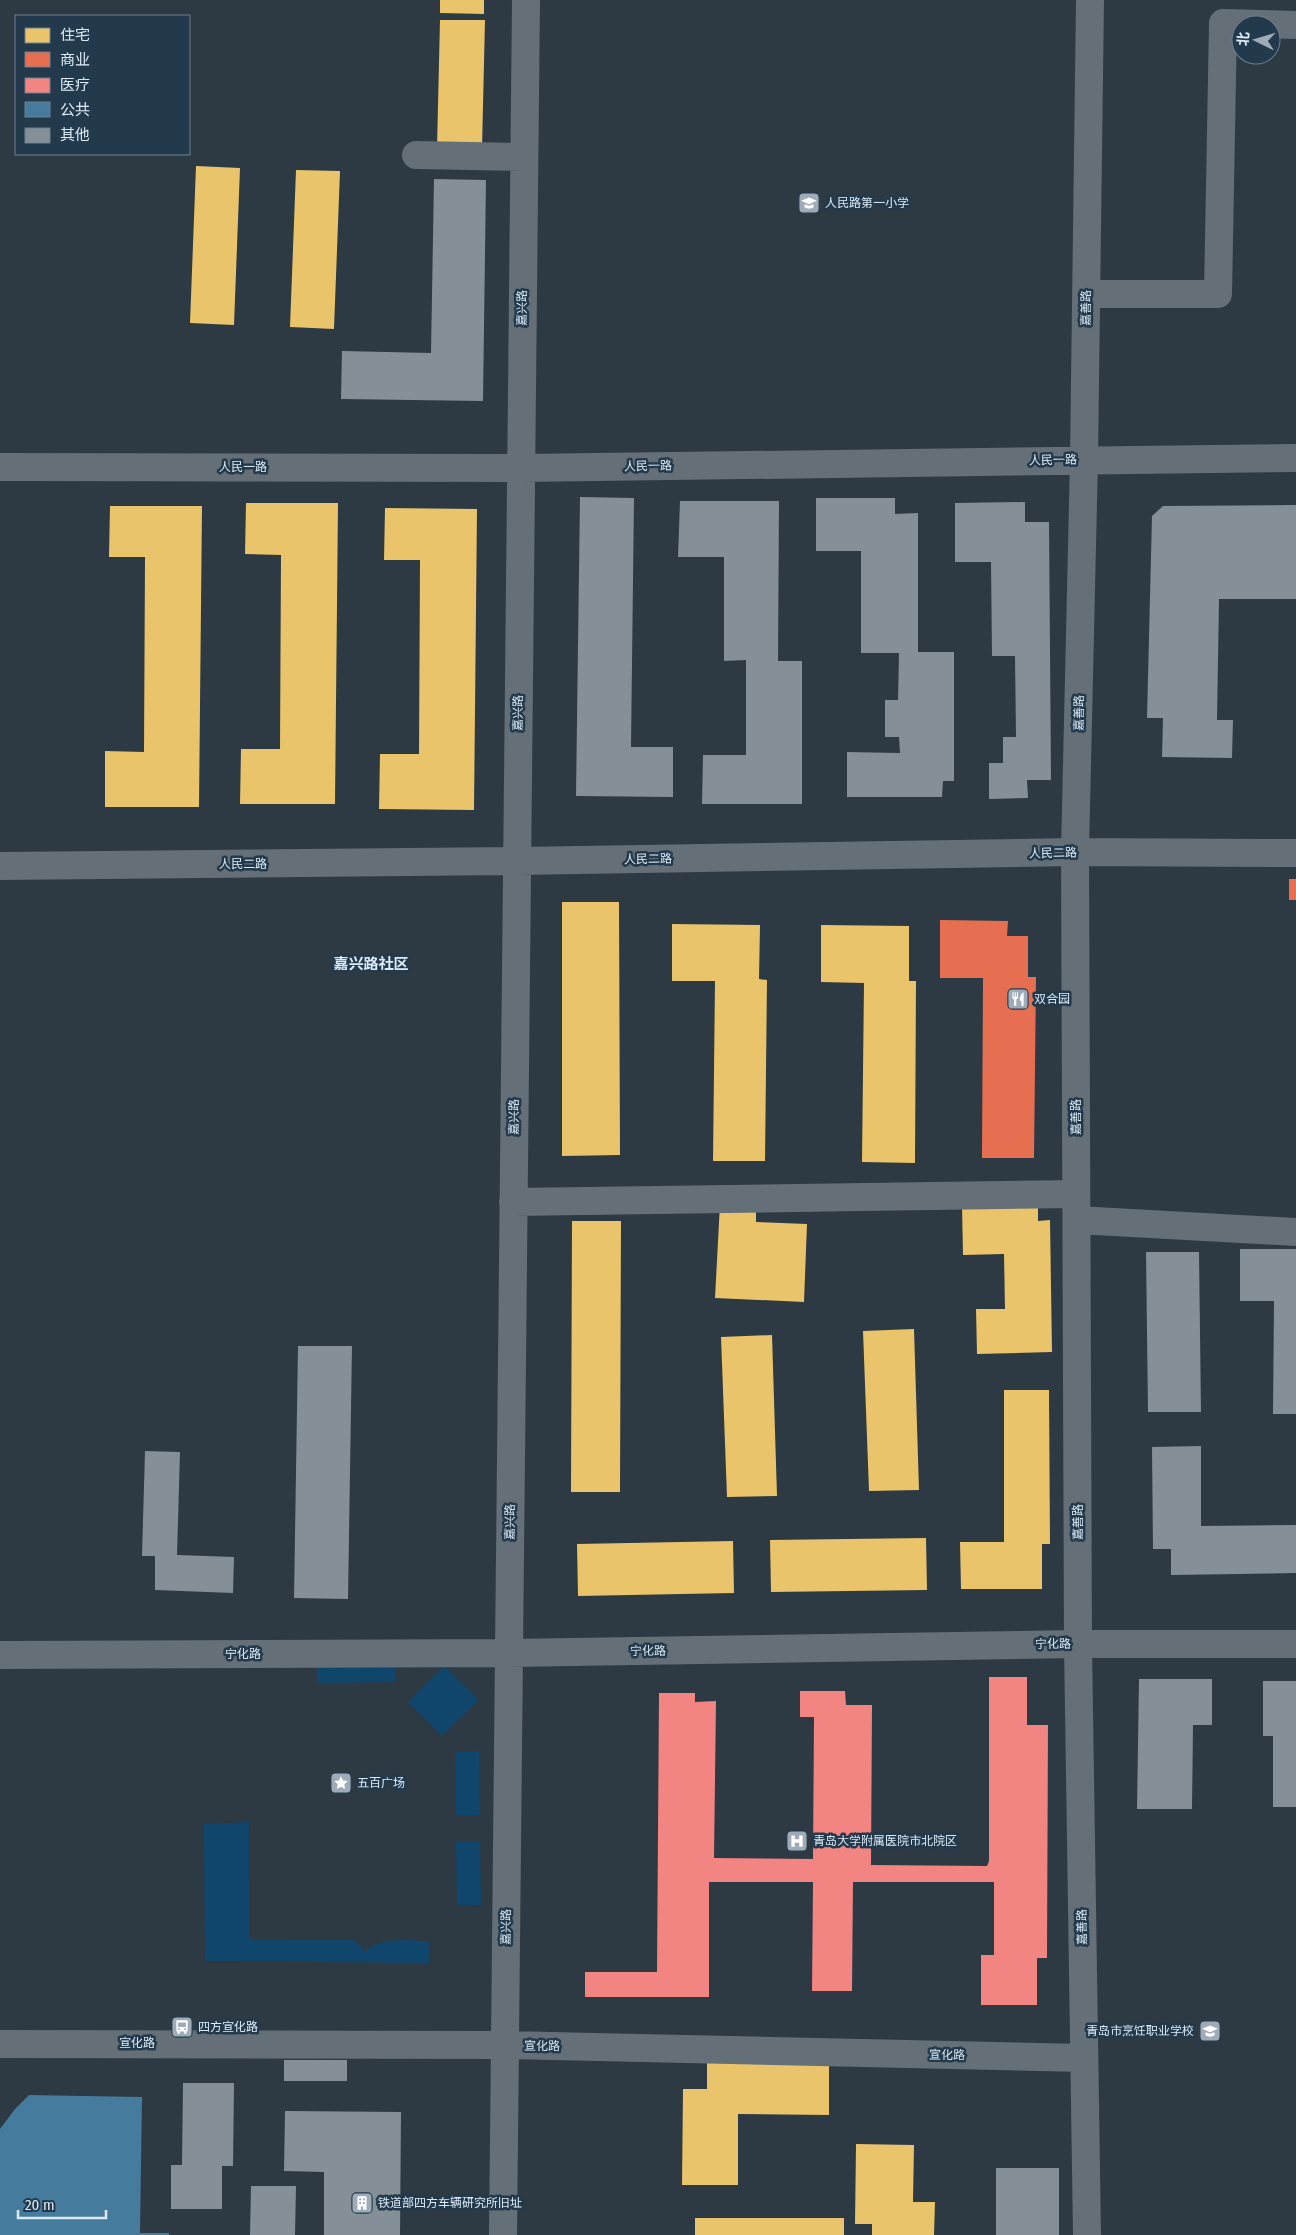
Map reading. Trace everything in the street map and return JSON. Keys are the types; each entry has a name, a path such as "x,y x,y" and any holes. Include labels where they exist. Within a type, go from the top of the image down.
{"street":[{"name":"嘉兴路","path":"503,2235 526,0"},
{"name":"嘉善路","path":"1087,2235 1078,1644 1075,852 1084,459 1090,0"},
{"path":"1086,294 1218,294 1223,23 1296,25"},
{"path":"416,156 524,157"},
{"name":"人民一路","path":"0,467 521,468 1084,459 1296,458"},
{"name":"人民二路","path":"0,866 517,861 1075,852 1296,853"},
{"path":"513,1202 1076,1207 1296,1232"},
{"name":"宁化路","path":"0,1655 509,1653 1078,1644 1296,1644"},
{"name":"宣化路","path":"0,2044 505,2045 1084,2058"}],"shaded area":[{"path":"395,1666 395,1682 317,1683 317,1667"},
{"path":"444,1666 479,1700 442,1736 408,1702"},
{"path":"479,1751 480,1815 456,1815 455,1752"},
{"path":"249,1822 250,1939 353,1940 362,1947 363,1952 386,1941 429,1941 429,1963 205,1961 204,1824"},
{"path":"456,1842 480,1842 481,1905 457,1906"}],"building: 住宅":[{"path":"440,0 484,0 484,14 440,13"},
{"path":"440,20 485,20 482,148 437,148"},
{"path":"196,166 240,168 234,325 190,323"},
{"path":"296,170 340,171 334,329 290,327"},
{"path":"246,503 338,503 335,804 240,804 241,749 280,749 281,555 245,554"},
{"path":"110,506 202,506 199,807 105,807 105,751 144,752 145,557 109,557"},
{"path":"385,508 477,509 474,810 379,809 380,754 419,754 420,560 384,560"},
{"path":"562,902 619,902 620,1155 562,1156"},
{"path":"672,924 760,925 759,979 767,980 765,1161 713,1161 715,981 672,981"},
{"path":"821,925 909,926 909,981 916,981 915,1163 862,1162 864,983 821,982"},
{"path":"720,1204 756,1205 756,1222 807,1224 804,1302 715,1298"},
{"path":"1038,1205 1038,1221 1050,1220 1052,1352 977,1354 976,1309 1005,1309 1004,1254 963,1255 962,1206"},
{"path":"572,1221 621,1221 620,1492 571,1492"},
{"path":"914,1329 919,1490 869,1491 863,1331"},
{"path":"772,1335 777,1496 727,1497 721,1337"},
{"path":"1004,1390 1049,1390 1050,1544 1042,1544 1042,1589 961,1589 960,1542 1004,1542"},
{"path":"926,1538 927,1590 771,1592 770,1540"},
{"path":"733,1541 734,1593 578,1596 577,1544"},
{"path":"707,2057 829,2058 829,2115 738,2114 738,2185 682,2185 683,2089 707,2089"},
{"path":"856,2144 914,2145 913,2202 935,2202 934,2235 872,2235 872,2224 855,2224"},
{"path":"695,2218 844,2218 844,2235 695,2235"}],"building: 商业":[{"path":"1289,879 1296,879 1296,900 1289,900"},
{"path":"940,920 1008,921 1007,936 1028,936 1028,977 1036,977 1034,1158 982,1158 983,978 940,978"}],"building: 医疗":[{"path":"989,1677 1027,1677 1027,1725 1048,1725 1047,1958 1037,1958 1037,2005 981,2005 981,1955 994,1955 994,1882 853,1882 852,1991 812,1991 813,1882 709,1882 709,1997 585,1997 585,1972 657,1972 659,1693 695,1693 695,1702 716,1701 714,1858 813,1859 814,1717 800,1717 800,1691 845,1691 846,1705 872,1705 871,1865 987,1866 989,1861"}],"building: 公共":[{"path":"29,2095 142,2097 140,2233 169,2233 169,2235 0,2235 0,2129 15,2109"}],"building: 其他":[{"path":"434,179 486,180 483,401 341,399 342,351 431,353"},
{"path":"580,497 634,498 631,747 673,747 673,797 576,796"},
{"path":"816,498 895,498 895,514 918,513 918,652 954,652 954,781 943,781 942,797 847,797 847,752 900,753 899,737 885,737 885,700 898,700 899,653 861,653 861,551 816,551"},
{"path":"680,501 779,501 778,661 802,661 802,804 702,804 703,755 746,755 746,660 724,661 724,557 678,557"},
{"path":"1025,502 1025,522 1049,522 1051,780 1027,780 1028,798 989,799 989,763 1003,763 1003,737 1016,737 1015,656 992,656 991,562 955,562 955,503"},
{"path":"1296,505 1296,599 1219,599 1217,720 1233,720 1232,758 1162,757 1163,718 1147,718 1152,516 1163,506"},
{"path":"1240,1249 1296,1249 1296,1414 1273,1414 1274,1301 1240,1301"},
{"path":"1146,1252 1199,1252 1201,1412 1148,1412"},
{"path":"298,1346 352,1346 348,1599 294,1598"},
{"path":"1201,1446 1201,1526 1296,1525 1296,1573 1171,1575 1171,1549 1153,1549 1152,1447"},
{"path":"145,1451 180,1452 177,1555 234,1557 233,1593 155,1590 155,1556 142,1556"},
{"path":"1139,1679 1212,1679 1212,1725 1193,1725 1192,1809 1137,1809"},
{"path":"1263,1681 1296,1681 1296,1807 1273,1807 1273,1736 1263,1736"},
{"path":"284,2060 347,2060 347,2081 284,2081"},
{"path":"183,2083 234,2083 233,2166 222,2166 222,2209 171,2209 171,2165 182,2165"},
{"name":"铁道部四方车辆研究所旧址","path":"285,2111 401,2112 400,2235 324,2235 324,2172 284,2171"},
{"path":"996,2168 1059,2168 1059,2235 996,2235"},
{"path":"251,2186 296,2186 295,2235 250,2235"}],"place":[{"name":"人民路第一小学","path":"809,203"},
{"name":"双合园","path":"1018,999"},
{"name":"五百广场","path":"341,1783"},
{"name":"青岛大学附属医院市北院区","path":"797,1841"},
{"name":"四方宣化路","path":"182,2027"},
{"name":"青岛市烹饪职业学校","path":"1210,2031"},
{"name":"铁道部四方车辆研究所旧址","path":"362,2203"}],"district":[{"name":"嘉兴路社区","path":"371,964"}]}
